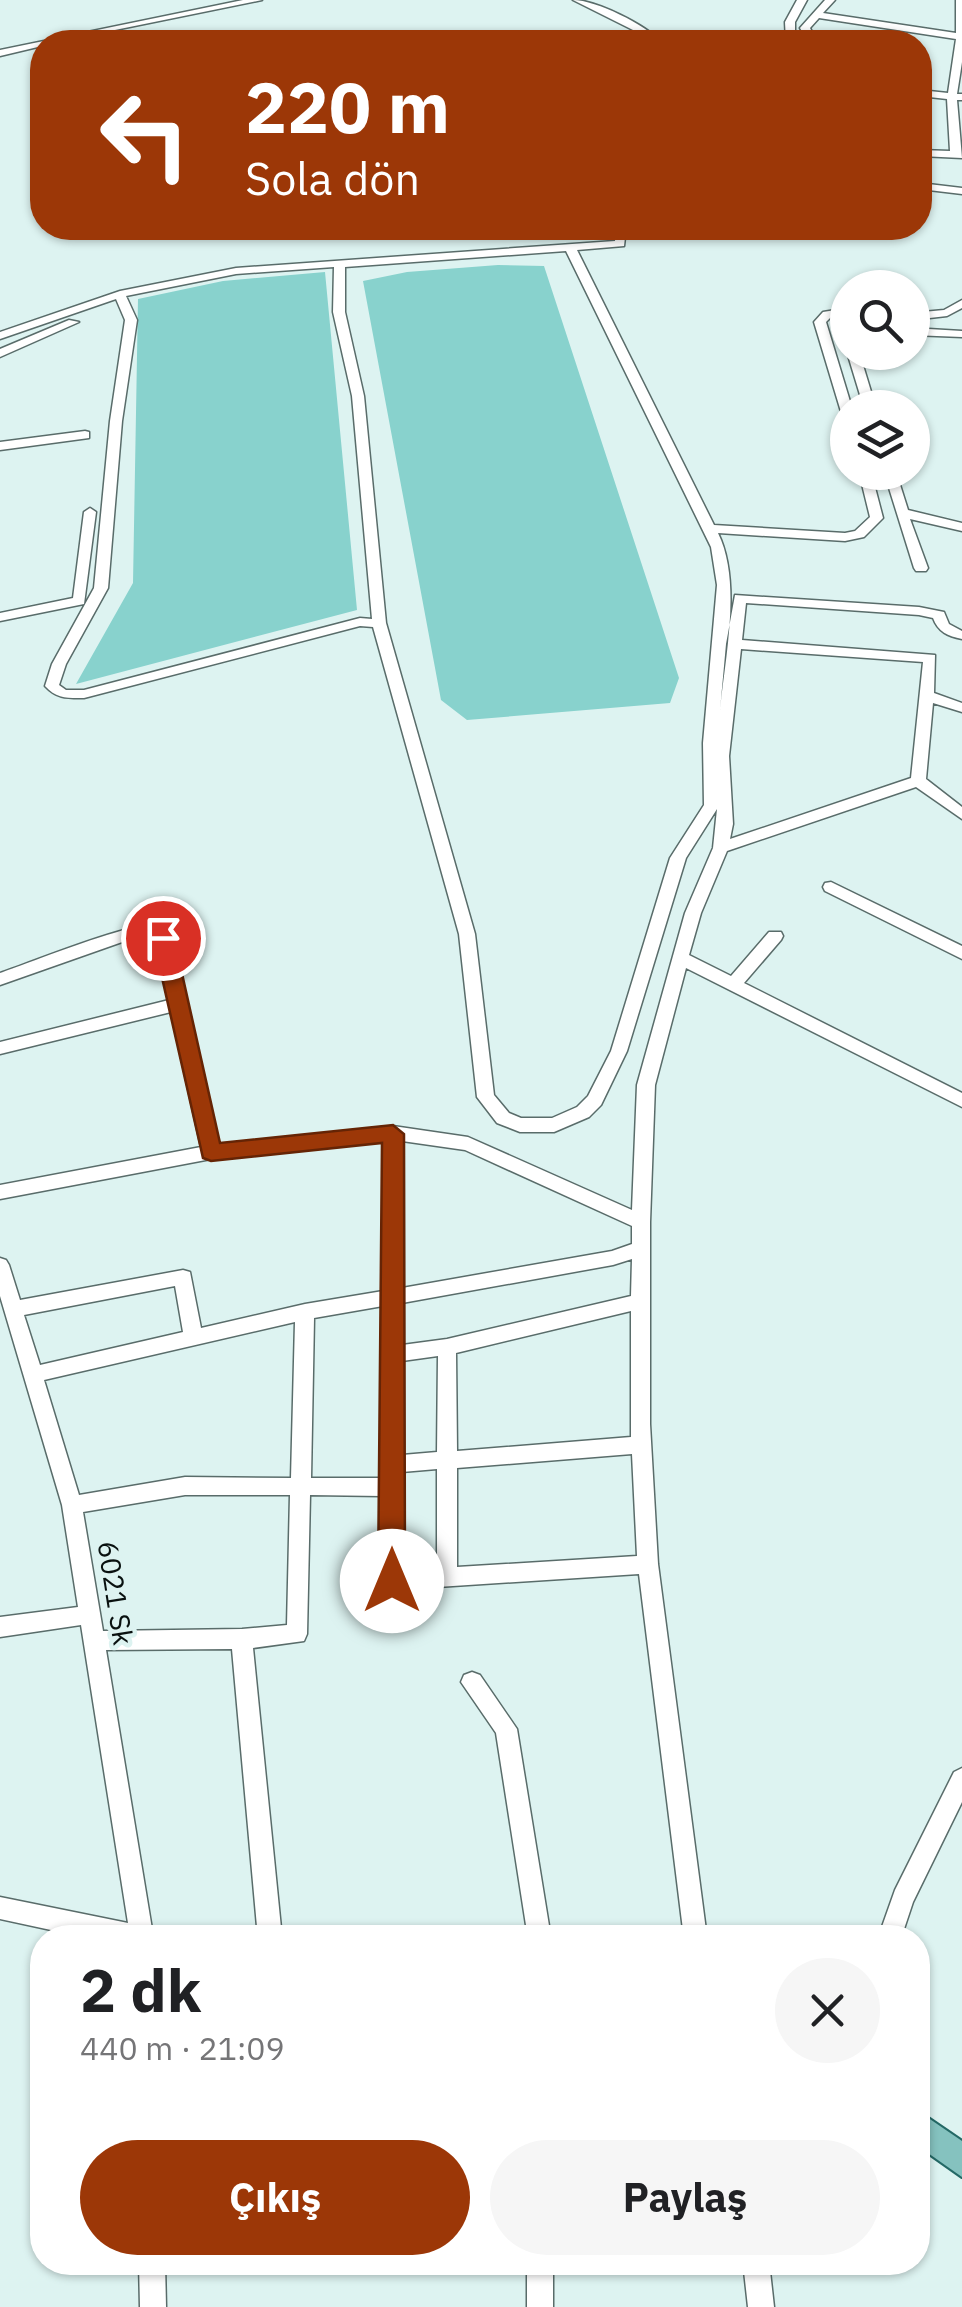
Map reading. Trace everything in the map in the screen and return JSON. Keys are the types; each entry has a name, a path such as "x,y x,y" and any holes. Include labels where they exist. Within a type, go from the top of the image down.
{"main road":[{"path":"930,2136 962,2161"}],"street":[{"path":"108,30 257,0"},
{"path":"578,0 608,18 640,30"},
{"path":"790,30 802,0"},
{"path":"806,30 830,0"},
{"path":"932,154 958,155 960,0"},
{"path":"817,15 921,30"},
{"path":"932,32 962,36"},
{"path":"0,52 30,46"},
{"path":"932,94 957,97"},
{"path":"932,182 962,183"},
{"path":"932,185 962,191"},
{"path":"0,336 120,295 236,270 570,248 620,244 620,240"},
{"path":"340,262 339,312 358,396 378,623 467,934 486,1097 504,1118 520,1125 554,1125 583,1112 595,1100 619,1051 678,858 712,805 710,743 724,585 721,555 570,248"},
{"path":"120,295 131,320 116,420 101,588 52,677 55,690 84,694 360,622 378,623"},
{"path":"930,315 946,313 962,303"},
{"path":"830,314 820,322 830,355"},
{"path":"0,352 79,320"},
{"path":"930,332 962,334"},
{"path":"0,446 85,435"},
{"path":"708,529 825,537 859,534 877,518 870,490"},
{"path":"895,490 921,568"},
{"path":"0,617 79,600 90,512"},
{"path":"902,513 962,527"},
{"path":"694,1925 648,1564 640,1445 640,1248 646,1085 698,899 720,848 726,810 722,756 740,598 919,611 939,615 941,624 962,635"},
{"path":"733,644 930,658 918,780"},
{"path":"928,696 962,708"},
{"path":"720,848 918,780"},
{"path":"918,780 962,814"},
{"path":"831,887 962,954"},
{"path":"0,979 123,936 149,930 163,938 211,1152"},
{"path":"734,983 775,936"},
{"path":"681,958 962,1100"},
{"path":"0,1048 178,1004"},
{"path":"0,1192 211,1152 393,1134 468,1144 641,1222"},
{"path":"393,1134 392,1581 648,1564"},
{"path":"35,1374 193,1335 613,1258 640,1248"},
{"name":"6021 Sk","path":"0,1264 72,1504 142,1925"},
{"path":"14,1309 183,1277 193,1335"},
{"path":"394,1354 448,1347 639,1302"},
{"path":"92,1640 242,1639 297,1634 304,1312"},
{"path":"447,1579 448,1347"},
{"path":"394,1464 640,1445"},
{"path":"72,1504 185,1486 392,1487"},
{"path":"0,1627 88,1615"},
{"path":"242,1639 269,1925"},
{"path":"472,1682 506,1729 538,1925"},
{"path":"894,1925 903,1898 957,1807 962,1778"},
{"path":"0,1908 84,1925"},
{"path":"152,2275 153,2307"},
{"path":"540,2275 540,2307"},
{"path":"758,2275 762,2307"}],"shaded area":[{"path":"498,265 544,266 679,678 670,703 467,720 441,700 363,281 407,272"},
{"path":"325,272 357,610 76,684 133,583 138,299 223,281"}],"route":[{"path":"163,938 211,1152 393,1134 392,1581"}]}
